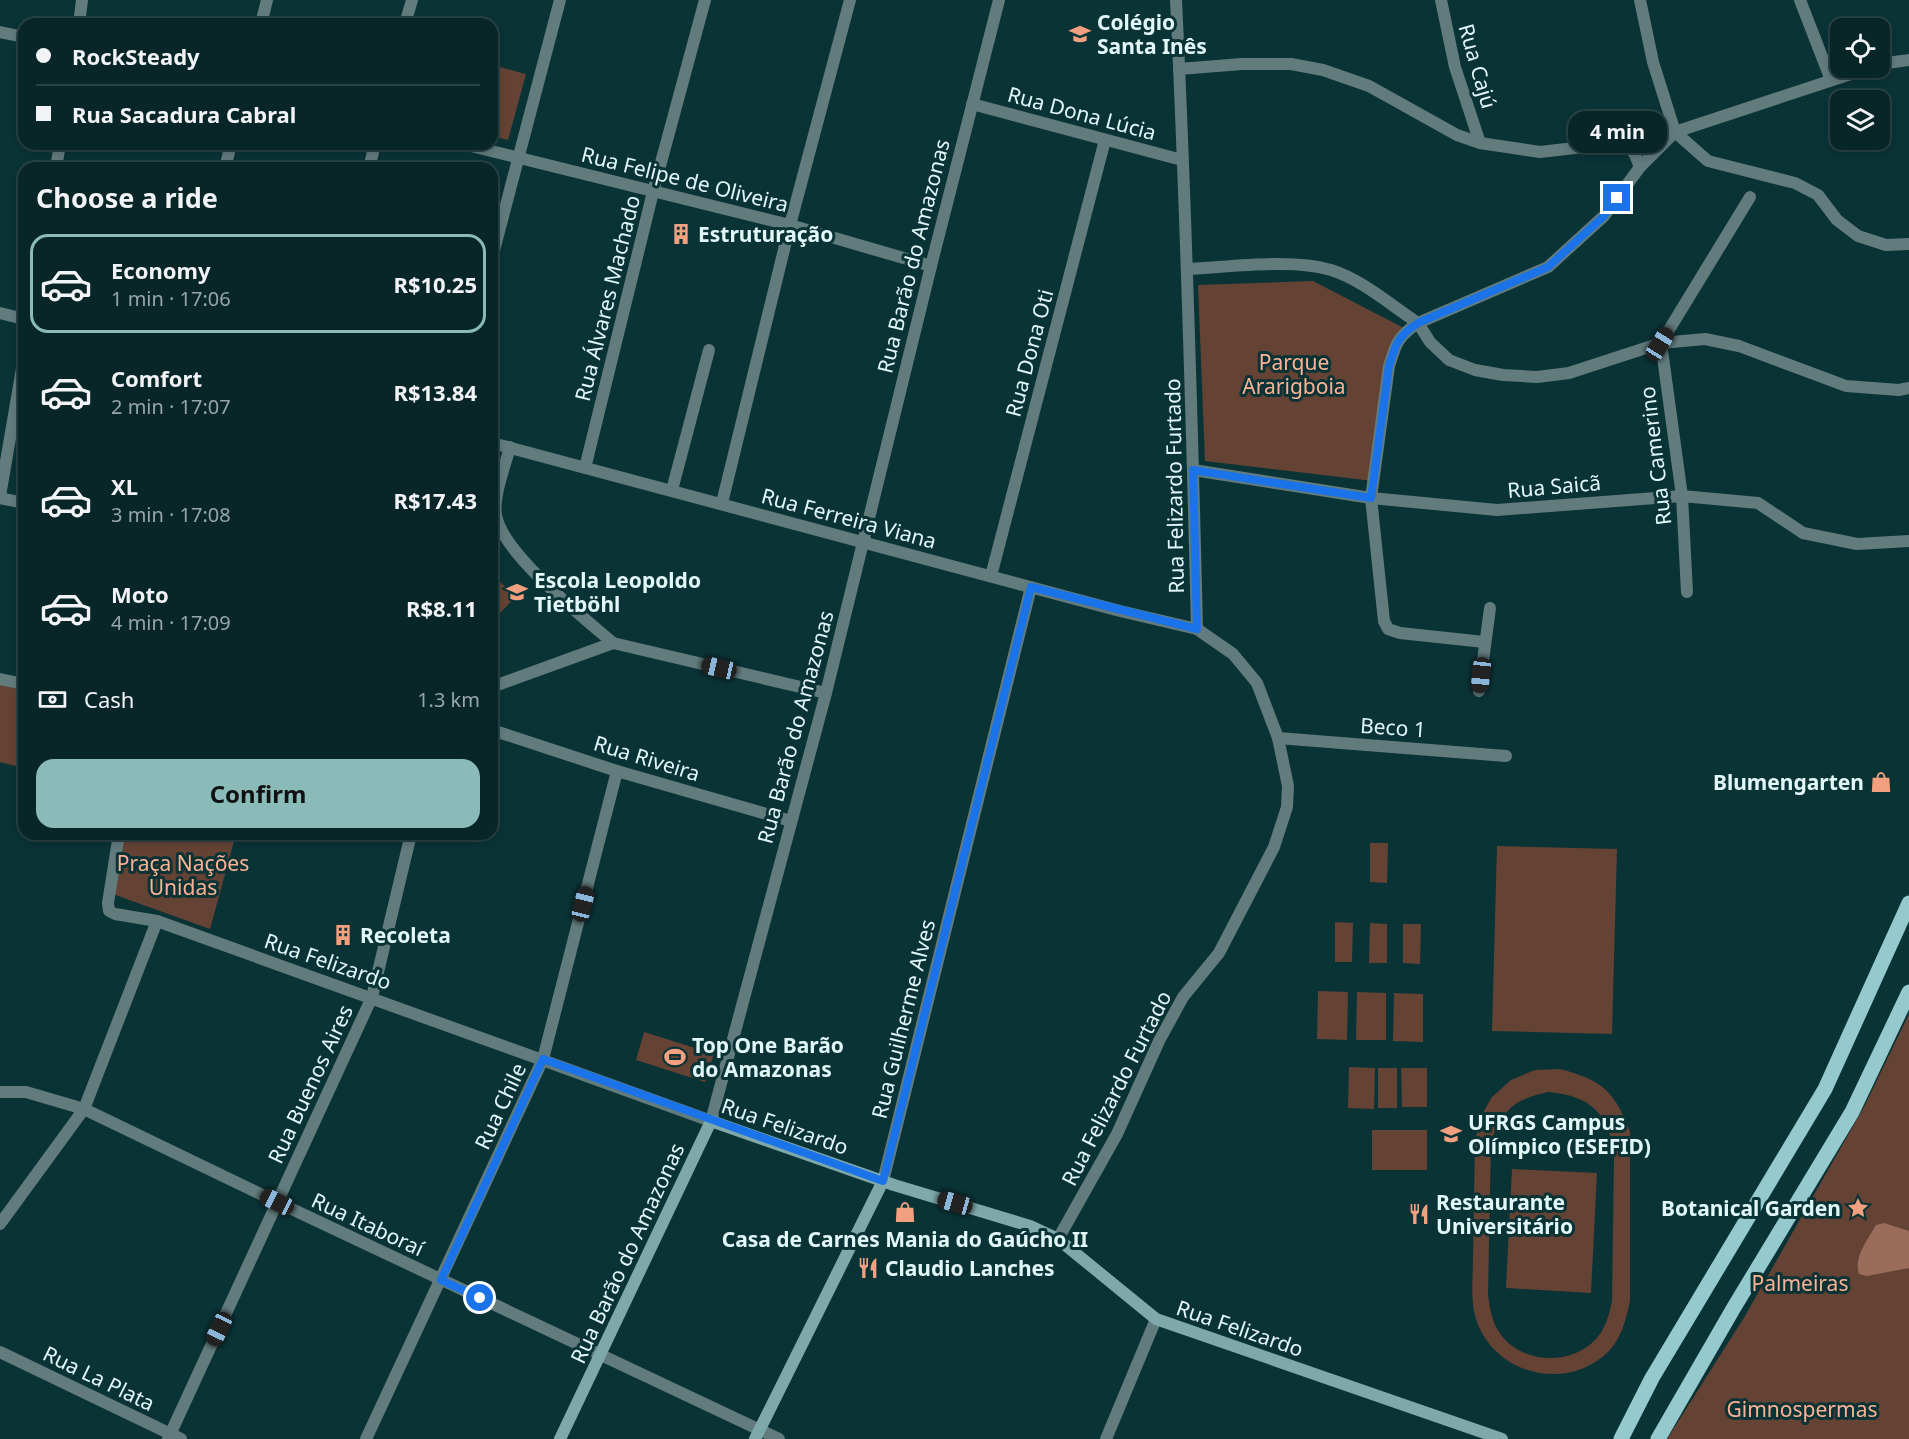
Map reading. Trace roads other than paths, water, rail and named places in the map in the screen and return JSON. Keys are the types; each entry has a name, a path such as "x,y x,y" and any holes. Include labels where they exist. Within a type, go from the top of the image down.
{"main road":[{"path":"1621,1439 1652,1378 1825,1089 1909,903"},
{"path":"1658,1439 1733,1309 1852,1112 1909,993"},
{"name":"Rua Felizardo","path":"711,1121 883,1181 1030,1226 1058,1239 1156,1319 1502,1439"},
{"name":"Rua Barão do Amazonas","path":"560,1439 711,1121"},
{"name":"Rua Guilherme Alves","path":"757,1434 883,1181"}],"street":[{"path":"80,18 82,0"},
{"path":"262,18 267,0"},
{"path":"407,18 412,0"},
{"path":"498,234 560,0"},
{"name":"Rua Álvares Machado","path":"585,468 653,192 705,0"},
{"path":"722,503 790,225 850,0"},
{"name":"Rua Barão do Amazonas","path":"711,1121 826,693 930,266 999,0"},
{"name":"Rua Felizardo Furtado","path":"1058,1239 1117,1134 1163,1032 1182,998 1219,953 1274,847 1287,807 1288,786 1278,738 1257,683 1233,654 1197,629 1188,269 1176,0"},
{"name":"Rua Cajú","path":"1441,0 1455,67 1480,143"},
{"path":"1640,0 1653,62 1675,132 1708,162 1795,183 1818,195 1838,220 1858,236 1886,245 1909,244"},
{"path":"1800,0 1831,80"},
{"path":"0,32 18,36"},
{"path":"1890,63 1909,60"},
{"path":"1179,69 1242,64 1291,64 1323,70 1369,86 1457,135 1480,143 1540,152 1627,142 1675,132 1837,78"},
{"name":"Rua Dona Lúcia","path":"972,104 1182,160"},
{"path":"1484,642 1400,633 1388,629 1384,621 1371,498 1389,366 1395,346 1403,333 1418,323 1548,267 1604,216 1640,167 1675,132"},
{"name":"Rua Dona Oti","path":"991,576 1105,140"},
{"path":"1627,142 1640,167"},
{"name":"Rua Felipe de Oliveira","path":"485,150 790,225 930,266"},
{"path":"1660,344 1750,197"},
{"path":"1188,269 1305,264 1332,270 1356,282 1418,323 1430,342 1449,360 1474,370 1503,375 1537,377 1569,374 1660,344 1705,339 1738,346 1846,386 1899,390 1909,388"},
{"path":"0,313 18,318"},
{"name":"Rua Camerino","path":"1660,344 1682,496 1687,592"},
{"path":"672,490 709,350"},
{"path":"18,392 0,497 18,502"},
{"name":"Rua Ferreira Viana","path":"498,444 1197,629"},
{"path":"498,492 510,447"},
{"name":"Rua Saicã","path":"1193,470 1371,498 1497,510 1682,496 1758,503 1803,533 1813,536 1857,544 1909,542"},
{"path":"498,520 504,534 537,576 613,644 826,693"},
{"name":"Rua Guilherme Alves","path":"883,1181 1031,587"},
{"path":"1479,691 1490,608"},
{"path":"498,685 613,644"},
{"path":"0,679 18,683"},
{"name":"Rua Riveira","path":"498,731 617,771 791,821"},
{"name":"Beco 1","path":"1278,738 1506,756"},
{"name":"Rua Chile","path":"366,1439 543,1059 617,771"},
{"name":"Rua Felizardo","path":"118,840 108,903 109,911 115,914 157,921 711,1121"},
{"name":"Rua Buenos Aires","path":"174,1437 277,1202 372,997 410,840"},
{"path":"0,1224 84,1109 157,921"},
{"name":"Rua Itaboraí","path":"0,1092 26,1092 84,1109 600,1354 757,1434 779,1439"},
{"path":"1106,1439 1156,1319"},
{"name":"Rua La Plata","path":"1,1355 174,1437"}],"place":[{"name":"Colégio Santa Inês","path":"1080,34"},
{"name":"Estruturação","path":"681,234"},
{"name":"Escola Leopoldo Tietböhl","path":"517,592"},
{"name":"Blumengarten","path":"1881,782"},
{"name":"Recoleta","path":"343,935"},
{"name":"Top One Barão do Amazonas","path":"675,1057"},
{"name":"UFRGS Campus Olímpico (ESEFID)","path":"1451,1134"},
{"name":"Botanical Garden","path":"1858,1208"},
{"name":"Casa de Carnes Mania do Gaúcho II","path":"905,1212"},
{"name":"Restaurante Universitário","path":"1419,1214"},
{"name":"Claudio Lanches","path":"868,1268"}],"park label":[{"name":"Parque Ararigboia","path":"1294,374"},
{"name":"Praça Nações Unidas","path":"183,875"},
{"name":"Palmeiras","path":"1800,1283"},
{"name":"Gimnospermas","path":"1802,1409"}]}
